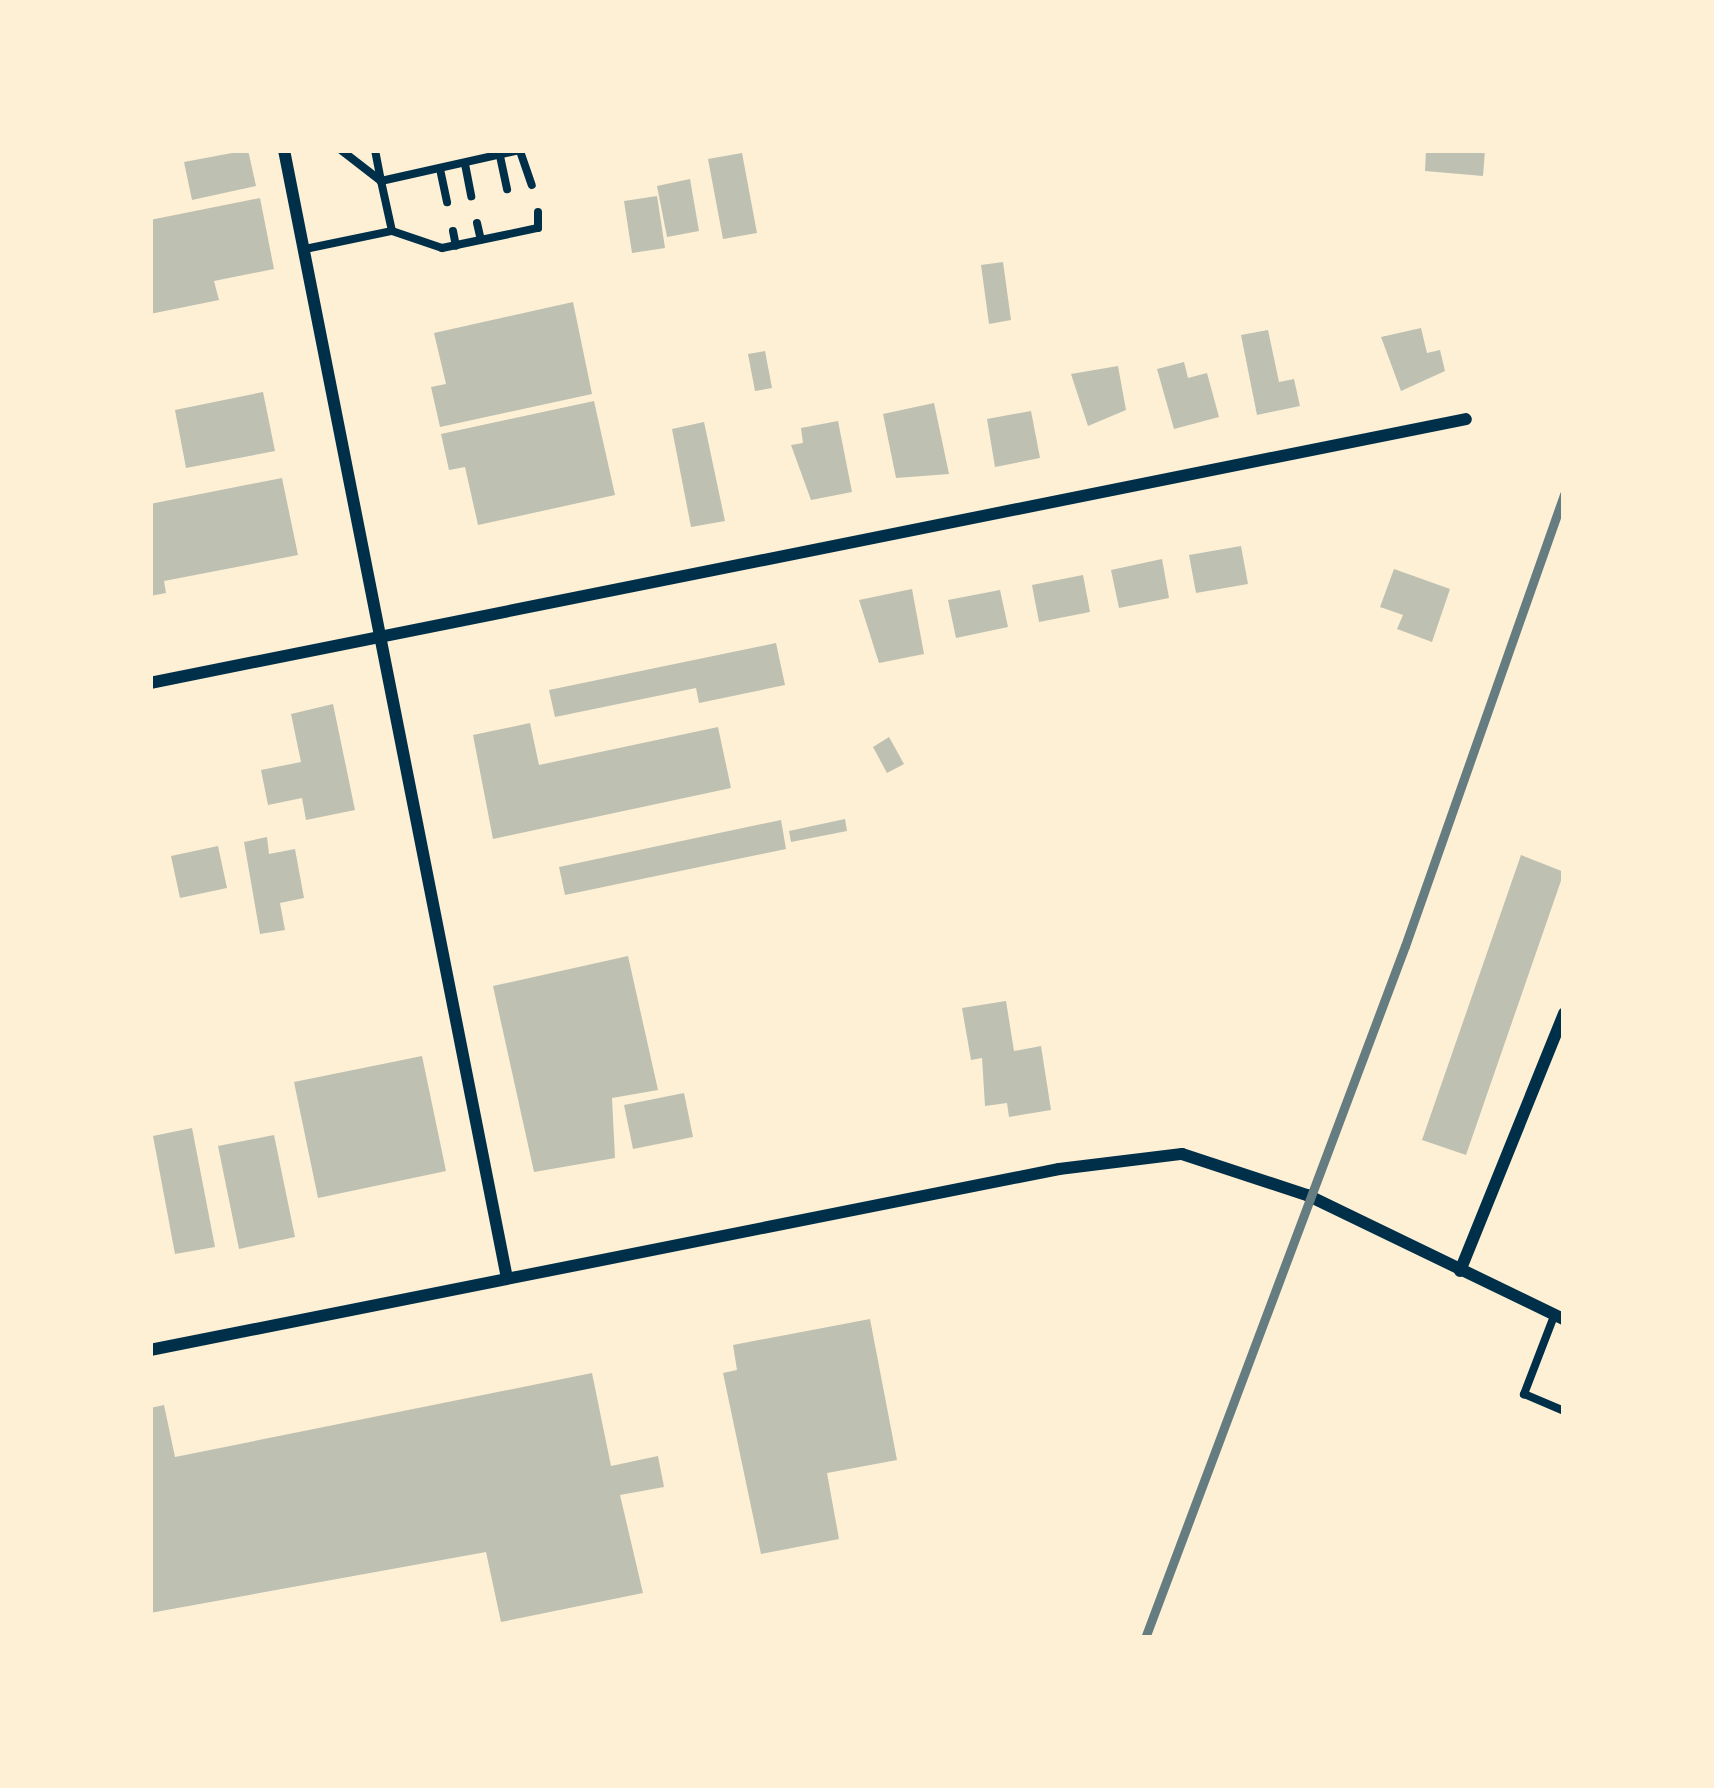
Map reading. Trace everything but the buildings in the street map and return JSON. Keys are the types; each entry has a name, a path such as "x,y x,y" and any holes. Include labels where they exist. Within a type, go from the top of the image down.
{"street":[{"path":"284,150 507,1278"},
{"path":"150,683 1466,419"},
{"path":"1460,1271 1564,1013"},
{"path":"150,1350 1129,1158 1214,1159 1307,1196 1559,1317"}],"lane":[{"path":"341,150 381,181 465,164 484,155 520,151 532,184"},
{"path":"375,150 392,231"},
{"path":"500,156 506,189"},
{"path":"465,164 471,196"},
{"path":"440,169 447,202"},
{"path":"304,249 392,231 456,245 538,228 538,212"},
{"path":"512,217 515,233"},
{"path":"477,223 481,240"},
{"path":"453,231 456,245"},
{"path":"1559,1317 1524,1394 1564,1411"}],"railway":[{"path":"1145,1638 1405,946 1564,494"}]}
